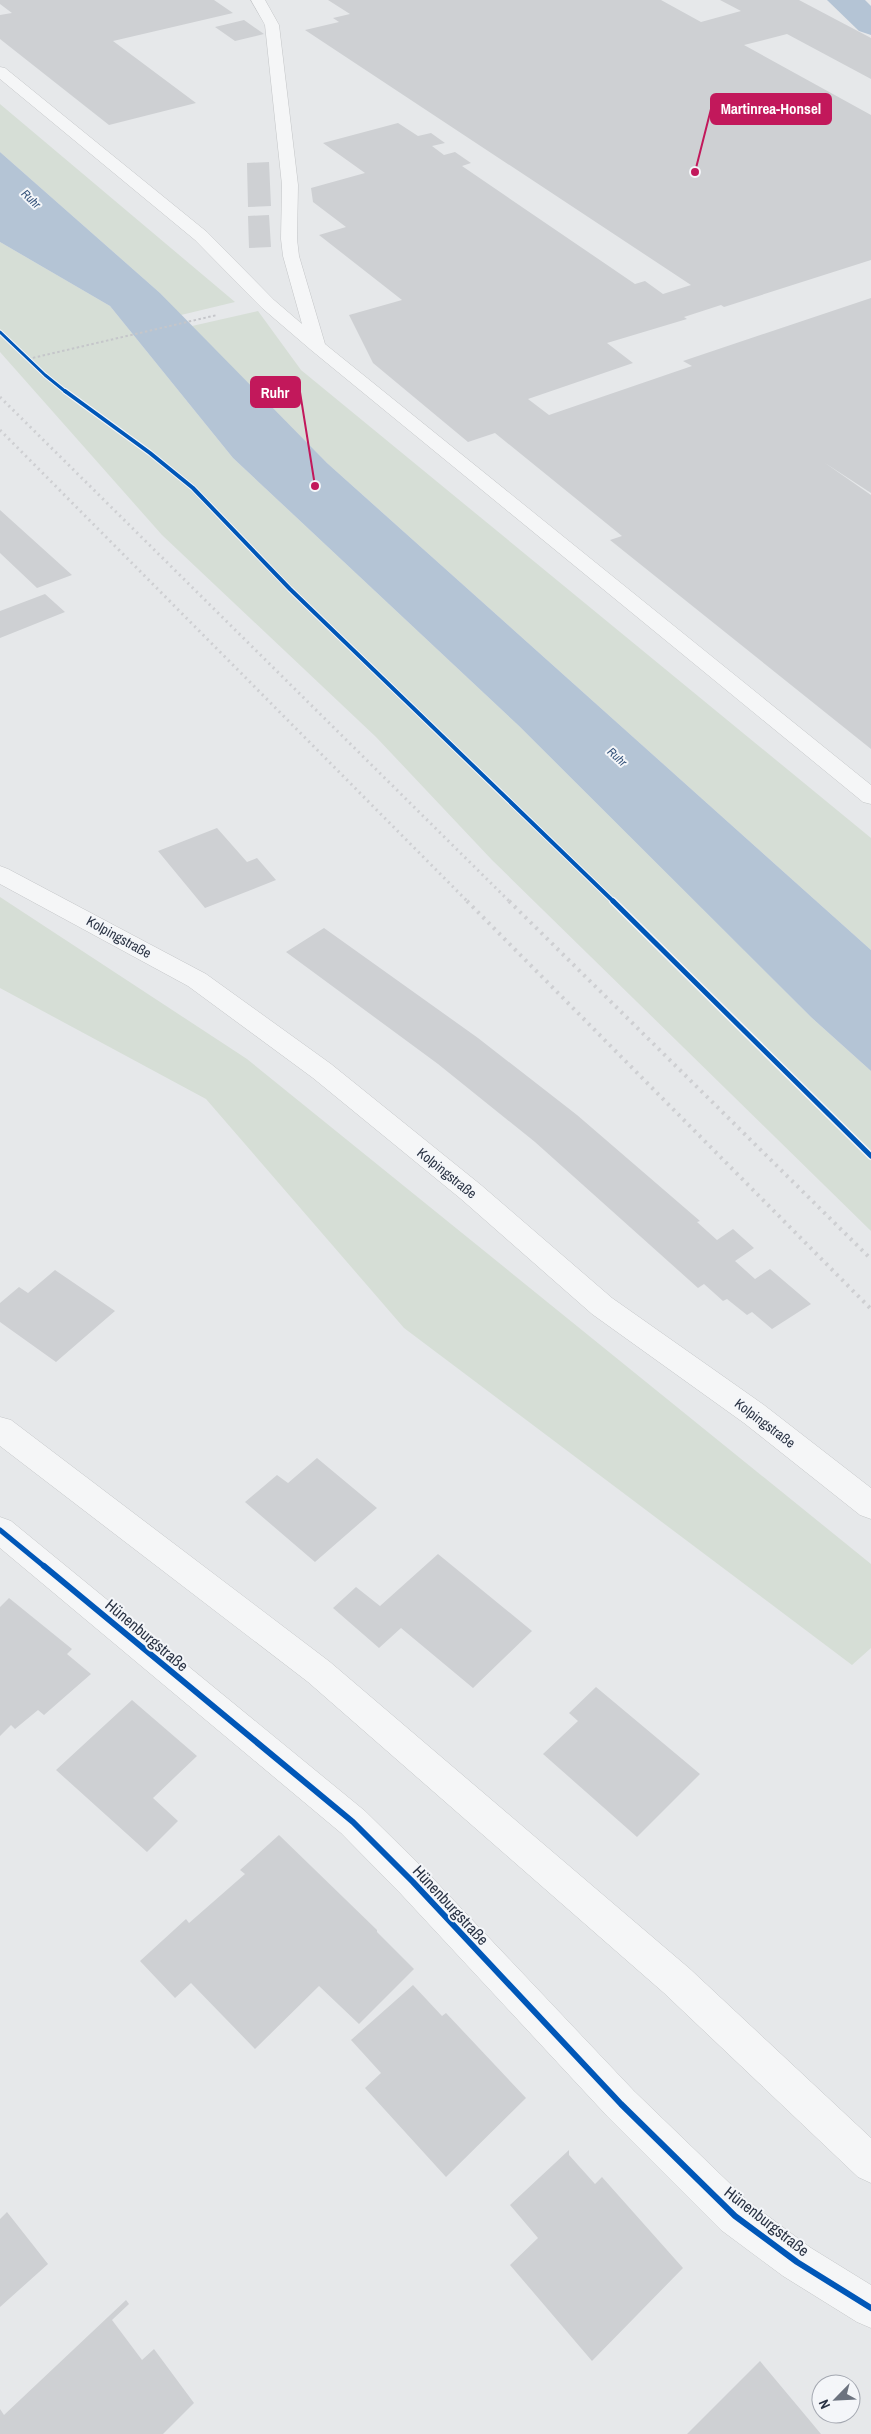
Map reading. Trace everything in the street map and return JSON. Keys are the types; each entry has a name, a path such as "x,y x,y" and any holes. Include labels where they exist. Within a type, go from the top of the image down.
{"street":[{"path":"258,0 272,25 290,186 289,239 317,346"},
{"path":"0,71 200,236 268,304 317,346 871,797"},
{"name":"Kolpingstraße","path":"0,874 68,908 205,986 322,1071 471,1192 602,1306 754,1414 871,1506"},
{"path":"0,1429 319,1672 677,1981 871,2164"},
{"name":"Hünenburgstraße","path":"0,1530 353,1822 413,1882 621,2104 735,2216 796,2262 871,2308"}],"path":[{"path":"28,359 219,314"}],"shaded area":[{"path":"0,104 235,302 181,315 160,293 0,152"},
{"path":"0,242 110,306 233,458 518,725 812,1018 871,1071 871,1231 492,860 376,737 162,535 0,352"},
{"path":"258,311 301,370 871,838 871,950 327,463 192,326"},
{"path":"0,897 247,1059 871,1564 871,1648 852,1665 404,1328 206,1099 0,988"}],"water":[{"path":"0,152 160,293 327,463 871,950 871,1071 812,1018 518,725 233,458 110,306 0,242"}],"building":[{"path":"0,0 214,0 233,13 113,41 196,103 109,125 0,39 0,15 12,13 0,4"},
{"path":"328,0 661,0 701,22 741,11 720,0 799,0 871,38 871,79 787,34 744,45 871,115 871,260 724,307 721,305 684,317 687,319 607,343 633,363 528,399 549,415 692,366 683,361 871,298 871,493 825,463 871,495 871,749 610,540 622,536 495,433 468,442 373,363 349,315 402,300 319,235 346,227 313,202 311,188 365,173 323,143 398,123 418,136 431,133 445,143 432,146 444,155 455,152 471,163 462,166 635,284 645,281 663,294 691,285 305,30 339,22 333,18 350,14"},
{"path":"244,20 264,34 235,41 215,27"},
{"path":"269,162 271,206 248,207 247,163"},
{"path":"269,215 271,247 249,248 248,216"},
{"path":"0,510 72,575 37,588 0,553"},
{"path":"45,594 65,612 0,638 0,611"},
{"path":"217,828 247,862 257,858 276,880 205,908 158,851"},
{"path":"324,928 478,1038 577,1115 700,1221 697,1222 717,1240 733,1229 754,1248 735,1261 755,1279 770,1269 811,1304 772,1329 752,1312 747,1315 727,1299 723,1301 704,1284 698,1288 535,1142 438,1064 286,952"},
{"path":"55,1270 115,1311 56,1362 0,1322 0,1303 19,1287 28,1293"},
{"path":"317,1458 377,1508 315,1562 245,1502 277,1475 288,1483"},
{"path":"438,1554 532,1631 473,1688 401,1628 379,1648 333,1608 356,1587 380,1606"},
{"path":"9,1598 72,1649 67,1654 91,1674 44,1715 38,1710 15,1729 11,1725 0,1736 0,1607"},
{"path":"596,1687 700,1774 637,1837 543,1754 578,1721 569,1713"},
{"path":"132,1700 197,1756 153,1798 178,1821 147,1852 56,1770"},
{"path":"279,1835 377,1930 414,1969 359,2024 319,1986 255,2049 191,1983 175,1998 140,1961 186,1919 189,1923 245,1874 240,1870"},
{"path":"413,1985 442,2016 446,2013 526,2098 446,2177 365,2088 381,2073 351,2040"},
{"path":"569,2150 569,2155 595,2184 602,2177 683,2268 592,2361 510,2265 538,2238 510,2205"},
{"path":"7,2212 48,2264 0,2307 0,2219"},
{"path":"126,2300 129,2304 112,2320 142,2360 154,2349 194,2403 163,2434 0,2434 0,2409 4,2415"},
{"path":"760,2361 821,2434 687,2434"}],"waterway":[{"path":"844,0 871,24"}],"railway":[{"path":"0,397 510,902"},
{"path":"0,430 468,902"},
{"path":"467,901 871,1309"},
{"path":"509,901 871,1259"}],"cycle path":[{"path":"0,332 45,375 93,413 150,453 193,488 290,589 666,952 871,1156"},
{"path":"0,1530 353,1822 413,1882 621,2104 735,2216 797,2262 871,2308"}],"place":[{"name":"Martinrea-Honsel","path":"695,172"},
{"name":"Ruhr","path":"315,486"}]}
